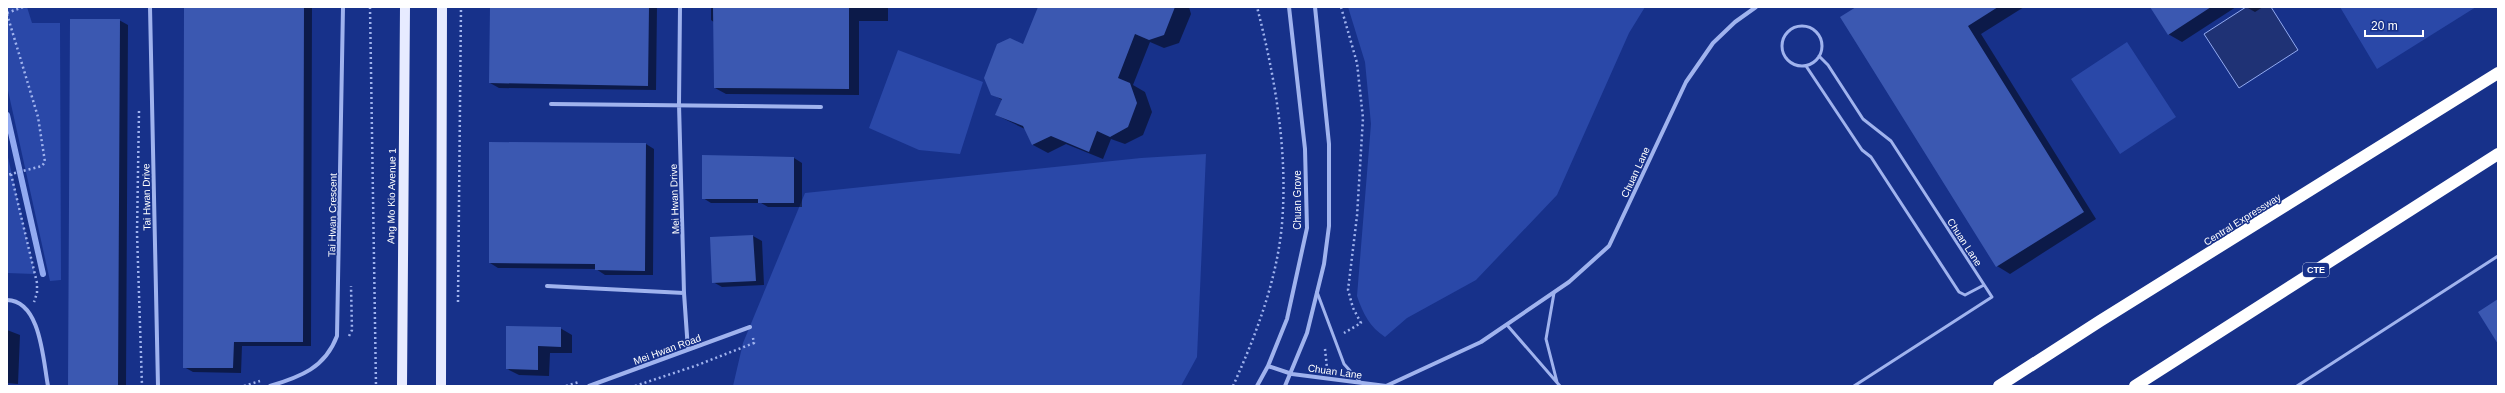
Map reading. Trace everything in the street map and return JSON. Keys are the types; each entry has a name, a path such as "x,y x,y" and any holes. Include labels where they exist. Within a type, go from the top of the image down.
{"highway":[{"name":"Central Expressway","path":"1999,386 2498,73"},
{"name":"CTE","path":"2135,386 2498,154"}],"main road":[{"name":"Ang Mo Kio Avenue 1","path":"402,386 405,7"},
{"path":"442,7 442,386"}],"street":[{"name":"Tai Hwan Drive","path":"150,7 158,386"},
{"name":"Tai Hwan Crescent","path":"270,386 294,378 320,364 330,352 337,336 344,7"},
{"name":"Mei Hwan Drive","path":"680,7 679,104 684,293 688,350"},
{"name":"Chuan Grove","path":"1257,386 1268,366 1287,319 1307,228 1305,149 1290,7"},
{"path":"1285,386 1292,374 1307,333 1324,264 1329,226 1329,144 1315,7"},
{"name":"Chuan Lane","path":"1268,366 1292,374 1386,386 1474,345 1507,325 1554,293 1609,246 1686,82 1713,43 1735,22 1756,7"},
{"path":"551,104 679,104 821,107"},
{"path":"547,286 684,293"},
{"path":"7,300 21,304 30,311 36,325 48,386"},
{"name":"Mei Hwan Road","path":"589,386 750,327"}],"lane":[{"path":"1802,27 1817,33 1821,49 1819,56 1806,66 1798,66 1784,56 1783,40 1787,33 1802,27"},
{"name":"Chuan Lane","path":"1819,56 1828,65 1863,119 1891,141 1992,297 1854,386"},
{"path":"1806,66 1862,150 1872,157 1959,292 1965,295 1984,285"},
{"path":"2297,386 2498,256"},
{"path":"1317,290 1344,364 1360,382"},
{"path":"1554,293 1546,339 1557,382"},
{"path":"1507,325 1539,360 1560,386"}],"path":[{"path":"7,175 42,166 45,162 38,117 7,13 23,7"},
{"path":"370,7 376,386"},
{"path":"458,308 461,7"},
{"path":"1233,386 1268,297 1282,224 1284,169 1274,76 1257,7"},
{"path":"1342,7 1358,63 1363,118 1357,216 1348,290 1353,308 1361,323"},
{"path":"139,108 137,233 142,386"},
{"path":"11,174 37,282 37,293"},
{"path":"634,386 695,366 754,343 750,327"},
{"path":"244,386 266,379"},
{"path":"566,386 582,381"}],"shaded area":[{"path":"7,7 27,7 32,23 60,23 61,280 50,281 7,86"},
{"path":"1348,7 1645,7 1629,33 1557,195 1476,280 1407,318 1385,337 1375,329 1368,320 1357,296 1371,124 1365,62"},
{"path":"2246,7 2271,7 2298,50 2239,88 2204,34"},
{"path":"2340,7 2476,7 2377,69"},
{"path":"2127,42 2176,117 2120,154 2071,79"},
{"path":"898,50 983,82 960,154 919,150 869,128"},
{"path":"7,153 35,274 7,273"},
{"path":"1206,154 1197,357 1181,386 733,386 743,343 805,193 1141,158"}],"building":[{"path":"184,7 304,7 303,342 234,342 233,368 183,368"},
{"path":"490,7 649,7 648,86 489,83"},
{"path":"713,7 849,7 849,89 714,88"},
{"path":"1038,7 1175,7 1164,35 1149,40 1135,34 1118,78 1130,83 1137,103 1128,127 1110,137 1097,131 1089,152 1051,136 1032,145 1023,126 995,115 1002,99 991,95 984,78 997,44 1010,38 1023,44"},
{"path":"1856,7 1998,7 1968,26 2084,212 1996,267 1840,17"},
{"path":"2150,7 2211,7 2168,35"},
{"path":"70,19 120,19 118,386 68,386"},
{"path":"489,142 646,143 645,271 595,270 595,264 489,263"},
{"path":"702,155 794,157 794,203 758,203 758,199 702,199"},
{"path":"753,235 756,281 712,283 710,237"},
{"path":"2498,299 2498,344 2478,312"},
{"path":"506,326 561,327 561,347 538,346 538,370 506,369"}],"waterway":[{"path":"7,115 43,274"}]}
